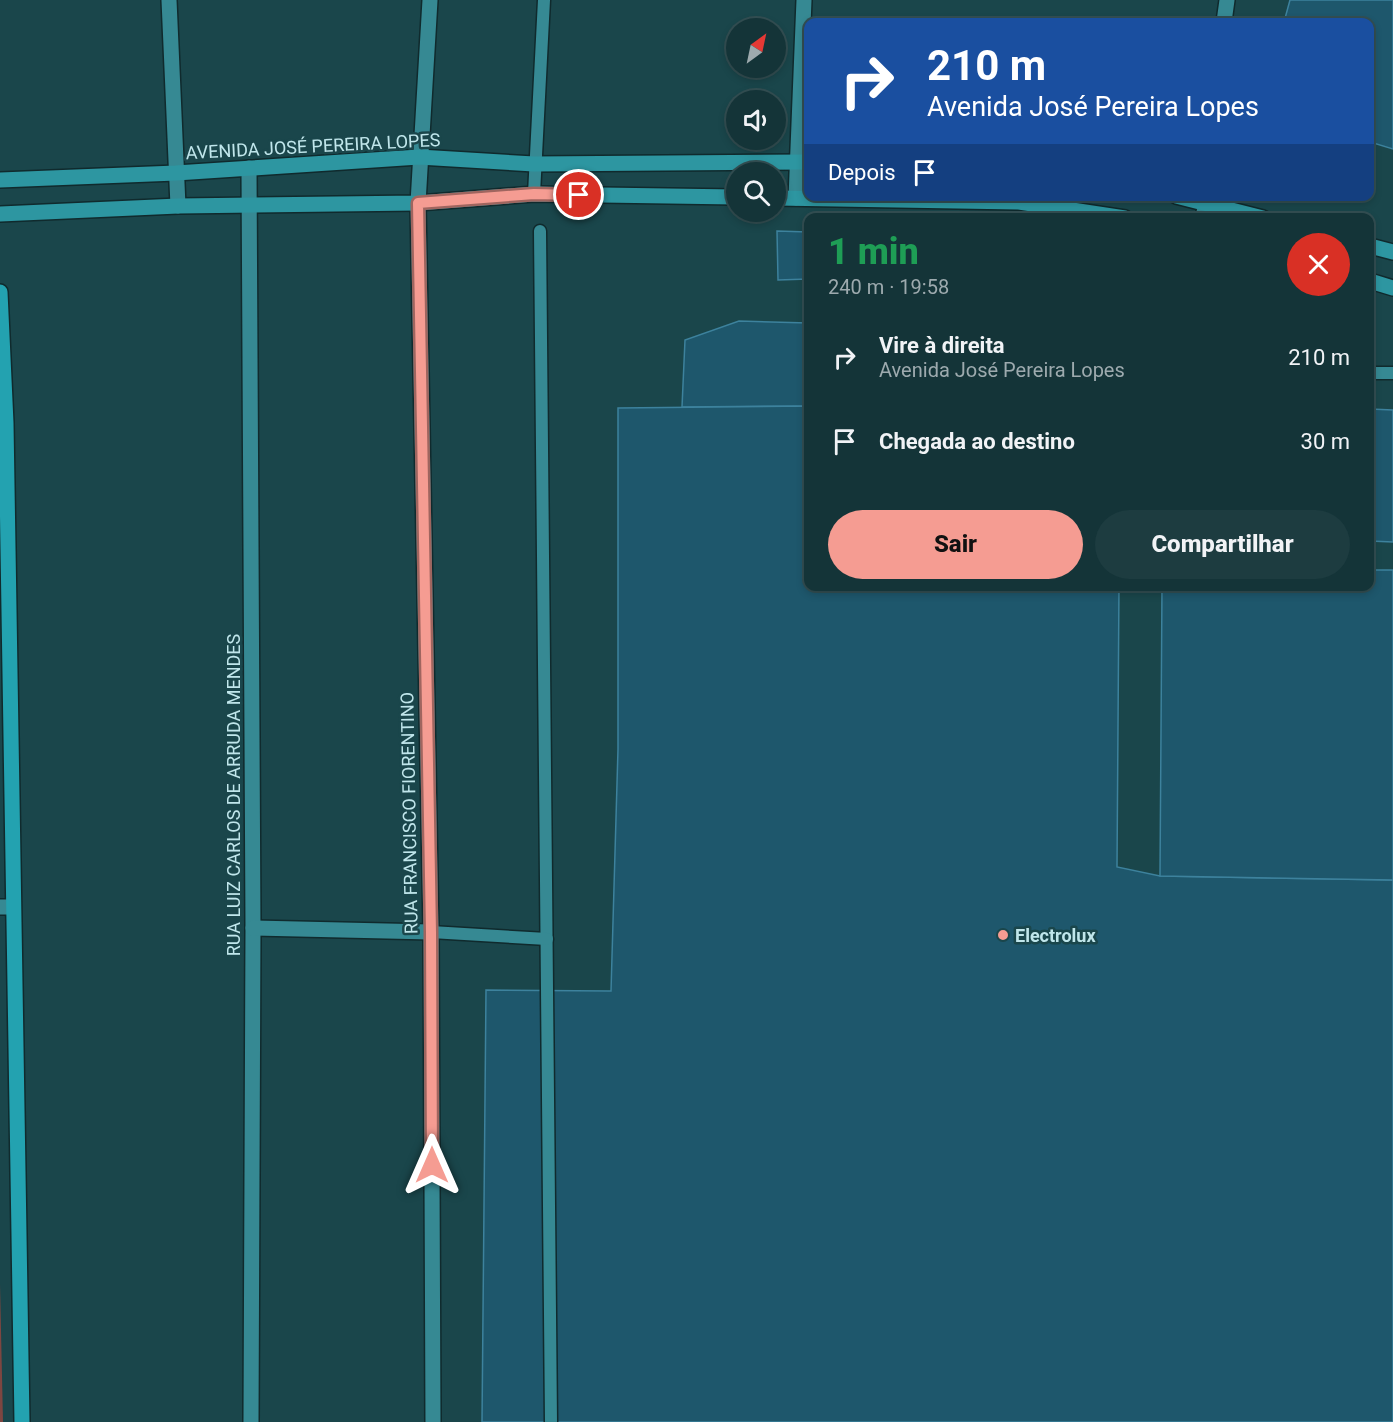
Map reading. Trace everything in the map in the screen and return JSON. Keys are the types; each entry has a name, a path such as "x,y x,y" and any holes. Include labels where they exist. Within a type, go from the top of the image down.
{"main road":[{"name":"AVENIDA JOSÉ PEREIRA LOPES","path":"0,180 176,173 419,157 534,164 803,162"},
{"path":"0,214 251,204 418,203 534,194 726,197"},
{"path":"786,198 804,198"},
{"path":"964,201 1020,202 1092,213"},
{"path":"1191,201 1239,213"},
{"path":"1374,247 1393,252"},
{"path":"1374,282 1393,288"},
{"path":"0,292 7,907 22,1422"}],"street":[{"path":"169,0 178,206"},
{"name":"RUA FRANCISCO FIORENTINO","path":"430,0 418,203 431,932 433,1422"},
{"path":"796,198 803,162 804,0"},
{"path":"1225,18 1227,0"},
{"name":"RUA LUIZ CARLOS DE ARRUDA MENDES","path":"249,168 251,204 253,928 251,1422"},
{"path":"253,928 431,932"}],"lane":[{"path":"534,194 544,0"},
{"path":"540,231 551,1422"},
{"path":"1374,373 1393,373"},
{"path":"431,932 547,939"}],"shaded area":[{"path":"0,1284 3,1422 0,1422"}],"building":[{"path":"1290,0 1393,0 1393,149 1374,143 1374,18 1285,18"},
{"path":"777,231 804,232 804,279 778,280"},
{"path":"739,321 804,323 804,406 682,407 685,340"},
{"name":"Electrolux","path":"804,406 804,591 1119,591 1117,867 1160,876 1393,880 1393,1422 482,1422 486,990 611,991 618,749 618,408"},
{"path":"1374,409 1393,410 1393,542 1374,541"},
{"path":"1374,570 1393,570 1393,880 1160,876 1162,591 1374,591"}],"place":[{"name":"Electrolux","path":"1003,935"}],"route":[{"path":"432,1165 431,932 418,203 534,194 579,195"}]}
